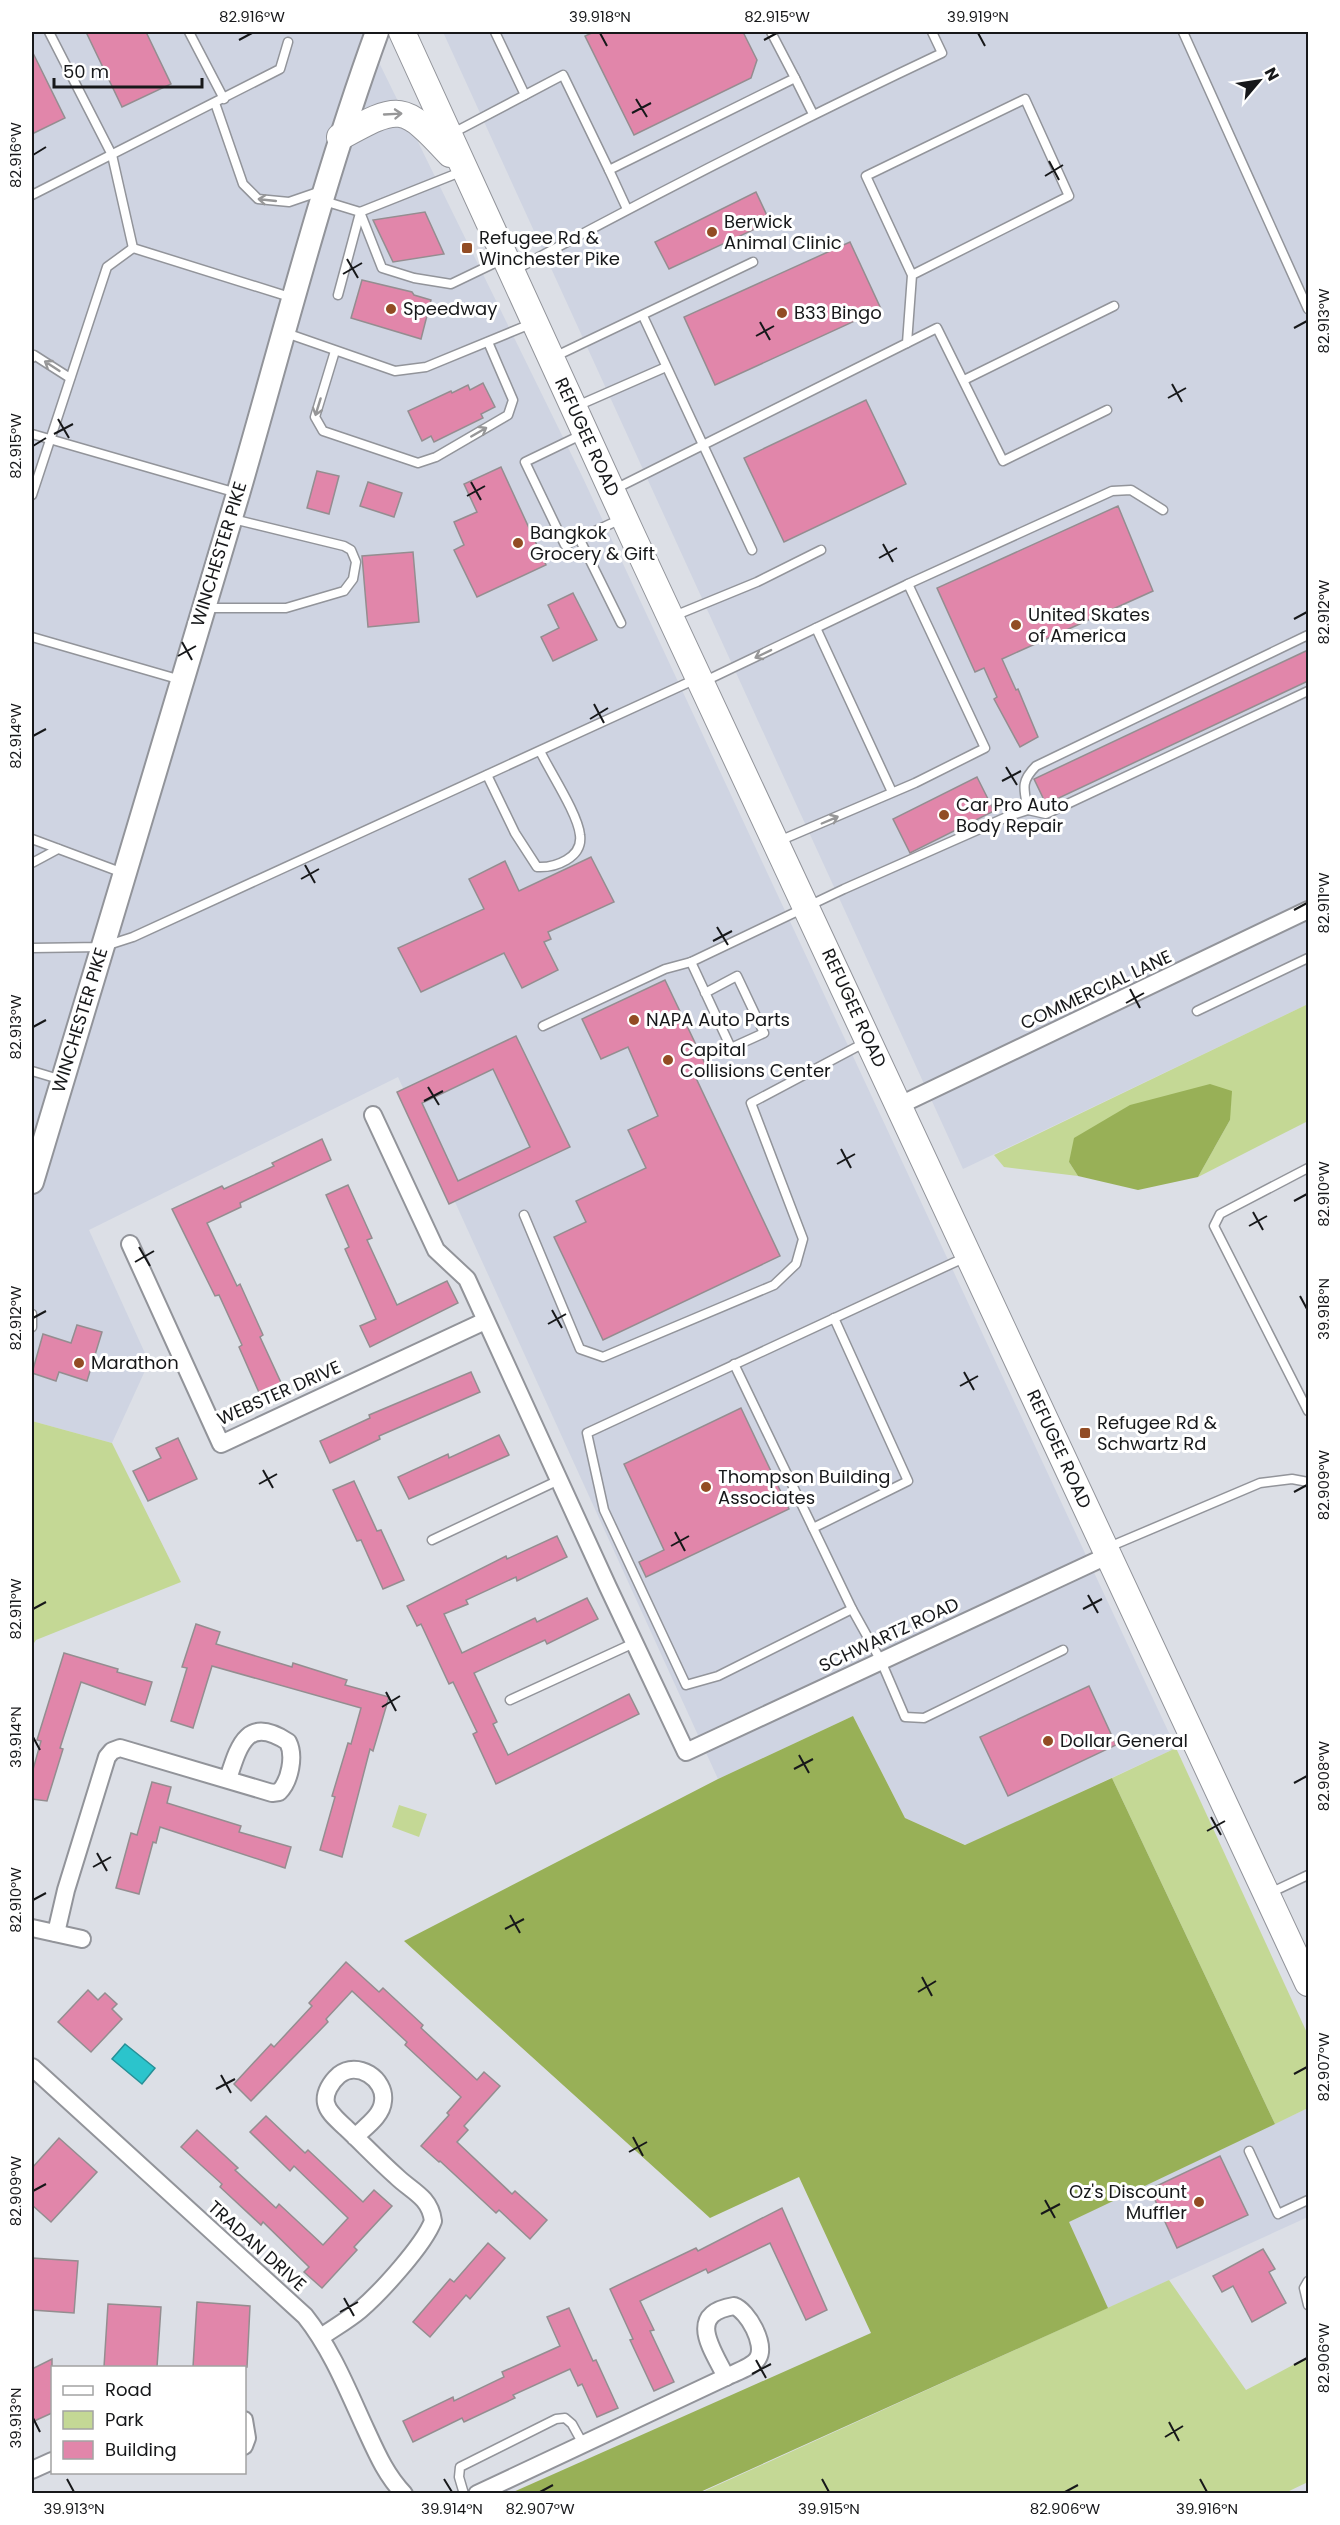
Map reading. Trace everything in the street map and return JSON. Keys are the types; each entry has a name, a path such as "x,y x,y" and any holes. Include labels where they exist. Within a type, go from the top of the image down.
{"main road":[{"name":"WINCHESTER PIKE","path":"32,1182 42,1135 62,1080 238,493 322,195 340,137 378,32"},
{"name":"REFUGEE ROAD","path":"402,32 670,617 900,1105 1308,1983"},
{"path":"340,137 380,116 392,113 404,114 414,117 466,170"}],"street":[{"name":"COMMERCIAL LANE","path":"900,1105 1308,910"},
{"path":"373,1115 436,1250 467,1279 634,1643"},
{"name":"WEBSTER DRIVE","path":"130,1244 221,1444 485,1321"},
{"name":"SCHWARTZ ROAD","path":"634,1643 686,1752 1107,1552"},
{"path":"56,1933 66,1890 107,1757 112,1751 120,1748 228,1779"},
{"path":"32,1928 82,1939"},
{"name":"TRADAN DRIVE","path":"32,2067 305,2316 321,2337 386,2472 404,2493"},
{"path":"321,2337 360,2310 419,2247 433,2221 425,2201 355,2137"},
{"path":"477,2493 726,2377"},
{"path":"32,2470 51,2461"}],"lane":[{"path":"49,32 112,155 133,248"},
{"path":"189,32 224,99"},
{"path":"495,32 525,95"},
{"path":"771,32 813,114"},
{"path":"215,104 243,184 258,199 289,202 322,195 360,213 382,268 414,278 451,284 509,265 627,209 813,114 942,53 932,32"},
{"path":"1183,32 1308,309"},
{"path":"32,195 280,69 288,42"},
{"path":"449,135 563,75 627,209"},
{"path":"609,170 795,78"},
{"path":"907,343 912,275 866,176 1025,99 1070,196 912,275"},
{"path":"360,213 466,170"},
{"path":"338,295 360,213"},
{"path":"133,248 293,297"},
{"path":"32,495 107,267 133,248"},
{"path":"551,359 753,262"},
{"path":"964,380 1114,306"},
{"path":"643,316 752,550"},
{"path":"282,332 395,371 426,367 535,322"},
{"path":"612,491 704,447 937,328 1003,461 1107,410"},
{"path":"335,351 315,417 323,431 418,463 436,457 508,415 513,400 488,342"},
{"path":"33,356 70,378"},
{"path":"573,407 666,367"},
{"path":"585,433 525,462 565,545 624,517"},
{"path":"32,435 238,493"},
{"path":"32,948 102,947 140,934 816,628 1112,491 1131,490 1163,510"},
{"path":"203,608 286,608 344,591 353,579 356,562 351,550 344,546 230,518"},
{"path":"579,538 621,623"},
{"path":"670,617 757,582 821,550"},
{"path":"776,843 986,748 908,584"},
{"path":"816,628 892,792"},
{"path":"1028,810 1023,787 1026,776 1036,766 1308,635"},
{"path":"32,637 181,680"},
{"path":"543,1026 665,969 691,962 807,907 1028,810 1046,814 1308,691"},
{"path":"487,776 527,854 537,867 552,867 566,860 578,848 580,837 576,822 540,751"},
{"path":"32,839 123,873"},
{"path":"32,863 58,849"},
{"path":"1197,1011 1308,958"},
{"path":"691,962 705,993 731,1048 764,1033 736,976 705,993"},
{"path":"524,1215 580,1349 603,1357 774,1285 796,1264 803,1239 751,1103 869,1041"},
{"path":"32,1071 62,1080"},
{"path":"1308,1168 1220,1214 1214,1226 1308,1411"},
{"path":"852,1609 718,1676 686,1685 604,1510 587,1432 969,1255"},
{"path":"32,1314 32,1327"},
{"path":"813,1528 908,1481 834,1318"},
{"path":"734,1364 852,1609 881,1661 905,1717 924,1718 1064,1650"},
{"path":"1107,1552 1260,1483 1292,1479 1308,1482"},
{"path":"432,1540 559,1480"},
{"path":"510,1700 634,1643"},
{"path":"1267,1894 1308,1875"},
{"path":"1249,2151 1278,2214 1308,2200"},
{"path":"1308,2281 1304,2288 1308,2305"},
{"path":"464,2493 459,2477 460,2467 556,2419 565,2418 572,2424 583,2444"}],"shaded area":[{"path":"32,32 364,32 582,476 1176,1748 966,1845 905,1818 853,1716 718,1779 398,1077 89,1230 149,1362 112,1443 32,1421"},
{"path":"443,32 1308,32 1308,1004 963,1169"},
{"path":"1308,2108 1308,2217 1108,2308 1068,2222"}],"green space":[{"path":"1308,1004 1308,1121 1198,1177 1230,1120 1069,1162 1078,1176 1004,1167 994,1155"},
{"path":"1210,1084 1232,1091 1230,1120 1198,1177 1138,1190 1078,1176 1069,1162 1074,1138 1130,1105"},
{"path":"32,1421 112,1443 181,1582 36,1640 32,1646"},
{"path":"853,1716 905,1818 965,1845 1112,1778 1275,2124 1069,2222 1108,2308 698,2493 511,2493 871,2333 799,2177 710,2218 404,1941 718,1779"},
{"path":"1176,1748 1308,2035 1308,2108 1275,2124 1112,1778"},
{"path":"399,1805 427,1814 419,1837 392,1827"},
{"path":"1169,2280 1246,2390 1308,2357 1308,2482 1285,2493 698,2494"}],"water":[{"path":"125,2044 155,2068 142,2084 112,2059"}],"building":[{"path":"86,32 146,32 171,84 122,107"},
{"path":"594,32 743,32 757,60 751,78 634,135 585,36"},
{"path":"32,51 65,118 32,134"},
{"name":"Berwick Animal Clinic","path":"756,192 770,222 669,269 655,242"},
{"name":"Speedway","path":"425,212 444,254 393,262 373,220"},
{"name":"B33 Bingo","path":"850,242 881,309 715,385 684,317"},
{"name":"Speedway","path":"362,280 412,292 414,295 431,300 421,339 351,318"},
{"path":"483,383 495,407 481,414 483,418 434,442 431,436 422,441 408,411 451,391 452,393 468,385 470,390"},
{"path":"866,400 906,484 784,542 744,458"},
{"path":"501,467 546,565 477,597 454,550 464,545 454,522 477,512 464,484"},
{"path":"317,471 339,476 329,514 307,508"},
{"path":"368,482 402,493 394,517 360,506"},
{"name":"United Skates of America","path":"1118,506 1153,591 1002,659 1016,690 1018,689 1038,737 1020,747 994,699 997,697 984,668 975,672 937,588"},
{"path":"413,552 419,622 368,627 362,556"},
{"path":"573,593 597,640 553,661 541,637 559,628 548,605"},
{"path":"1308,650 1308,681 1046,804 1034,779"},
{"name":"Car Pro Auto Body Repair","path":"977,777 994,811 910,853 893,819"},
{"path":"591,857 614,902 548,932 551,939 544,942 558,970 522,988 504,953 421,992 398,948 484,909 469,879 505,861 519,891"},
{"path":"665,980 709,1072 696,1078 780,1256 603,1340 554,1237 586,1222 576,1201 646,1168 628,1130 658,1116 628,1047 601,1059 582,1019"},
{"path":"516,1036 570,1147 449,1204 397,1092","holes":["493,1069 530,1147 458,1181 422,1103"]},
{"path":"322,1139 331,1160 240,1203 241,1207 207,1223 237,1286 240,1284 263,1335 260,1337 283,1387 261,1397 239,1347 242,1345 219,1295 215,1296 172,1209 274,1166 272,1163"},
{"path":"348,1185 372,1238 367,1240 397,1305 447,1281 458,1303 370,1347 360,1326 376,1319 345,1249 349,1247 326,1195"},
{"path":"77,1325 102,1332 87,1381 59,1372 56,1381 32,1373 43,1334 71,1343"},
{"path":"471,1372 480,1392 379,1436 380,1439 330,1463 320,1441 370,1418 369,1415"},
{"name":"Thompson Building Associates","path":"741,1408 789,1509 646,1577 639,1562 664,1550 624,1464"},
{"path":"499,1435 509,1455 409,1499 398,1477 448,1454 449,1458"},
{"path":"178,1438 197,1479 148,1501 133,1471 161,1458 156,1448"},
{"path":"354,1481 377,1531 381,1530 404,1580 383,1589 361,1540 357,1541 333,1490"},
{"path":"557,1536 567,1557 517,1581 516,1577 466,1600 468,1604 444,1614 462,1653 535,1618 537,1622 587,1598 598,1619 547,1644 545,1640 474,1673 497,1722 493,1724 508,1755 629,1694 639,1714 496,1784 473,1734 477,1732 453,1682 449,1684 421,1624 417,1626 407,1606 506,1556 507,1559"},
{"path":"196,1624 220,1632 216,1644 292,1667 293,1663 347,1680 345,1685 389,1697 373,1751 370,1749 342,1857 320,1850 335,1797 332,1796 361,1708 212,1666 193,1728 171,1721 187,1668 182,1667"},
{"path":"64,1653 152,1682 145,1705 81,1682 60,1748 63,1749 47,1801 32,1799 32,1773 41,1741 37,1740"},
{"name":"Dollar General","path":"1089,1686 1116,1745 1008,1796 980,1737"},
{"path":"152,1782 171,1787 167,1803 241,1826 239,1832 291,1847 285,1868 160,1827 156,1843 153,1842 139,1894 116,1888 131,1833 137,1835"},
{"path":"346,1962 379,1992 383,1988 423,2025 421,2028 477,2080 484,2072 500,2086 464,2126 468,2130 457,2142 512,2194 515,2191 547,2220 530,2239 499,2210 496,2213 421,2146 449,2115 447,2113 461,2097 352,1991 326,2019 328,2022 251,2101 234,2084 271,2044 274,2047 312,2006 309,2003"},
{"path":"88,1990 98,2000 105,1993 117,2004 112,2009 122,2019 91,2052 58,2022"},
{"path":"266,2116 305,2153 308,2150 363,2202 374,2190 392,2206 354,2247 357,2250 322,2288 304,2272 309,2267 263,2222 261,2225 220,2187 222,2184 181,2147 197,2130 276,2208 279,2204 323,2245 348,2218 294,2166 290,2171 250,2132"},
{"path":"59,2138 97,2172 51,2222 32,2205 32,2168"},
{"name":"Oz's Discount Muffler","path":"1220,2156 1248,2215 1177,2248 1150,2189"},
{"path":"782,2208 827,2310 806,2320 770,2243 708,2273 706,2269 640,2301 654,2330 650,2331 674,2382 654,2391 630,2340 633,2339 610,2289 696,2248 698,2251"},
{"path":"488,2243 505,2258 470,2299 466,2295 430,2337 413,2322 450,2279 454,2282"},
{"path":"1263,2249 1275,2269 1269,2272 1286,2303 1252,2322 1233,2286 1222,2292 1213,2276"},
{"path":"32,2258 78,2261 74,2313 32,2310"},
{"path":"197,2302 250,2306 247,2367 193,2366"},
{"path":"108,2304 161,2307 157,2366 104,2366"},
{"path":"569,2308 618,2408 597,2417 582,2384 578,2386 570,2369 513,2395 515,2398 464,2422 462,2418 413,2442 403,2421 453,2397 454,2401 504,2377 502,2372 560,2346 547,2317"},
{"path":"52,2359 51,2413 32,2422 32,2369"}],"place":[{"name":"Berwick Animal Clinic","path":"712,232"},
{"name":"Refugee Rd & Winchester Pike","path":"467,248"},
{"name":"Speedway","path":"391,309"},
{"name":"B33 Bingo","path":"782,313"},
{"name":"Bangkok Grocery & Gift","path":"518,543"},
{"name":"United Skates of America","path":"1016,625"},
{"name":"Car Pro Auto Body Repair","path":"944,815"},
{"name":"NAPA Auto Parts","path":"634,1020"},
{"name":"Capital Collisions Center","path":"668,1060"},
{"name":"Marathon","path":"79,1363"},
{"name":"Refugee Rd & Schwartz Rd","path":"1085,1433"},
{"name":"Thompson Building Associates","path":"706,1487"},
{"name":"Dollar General","path":"1048,1741"},
{"name":"Oz's Discount Muffler","path":"1199,2202"}]}
